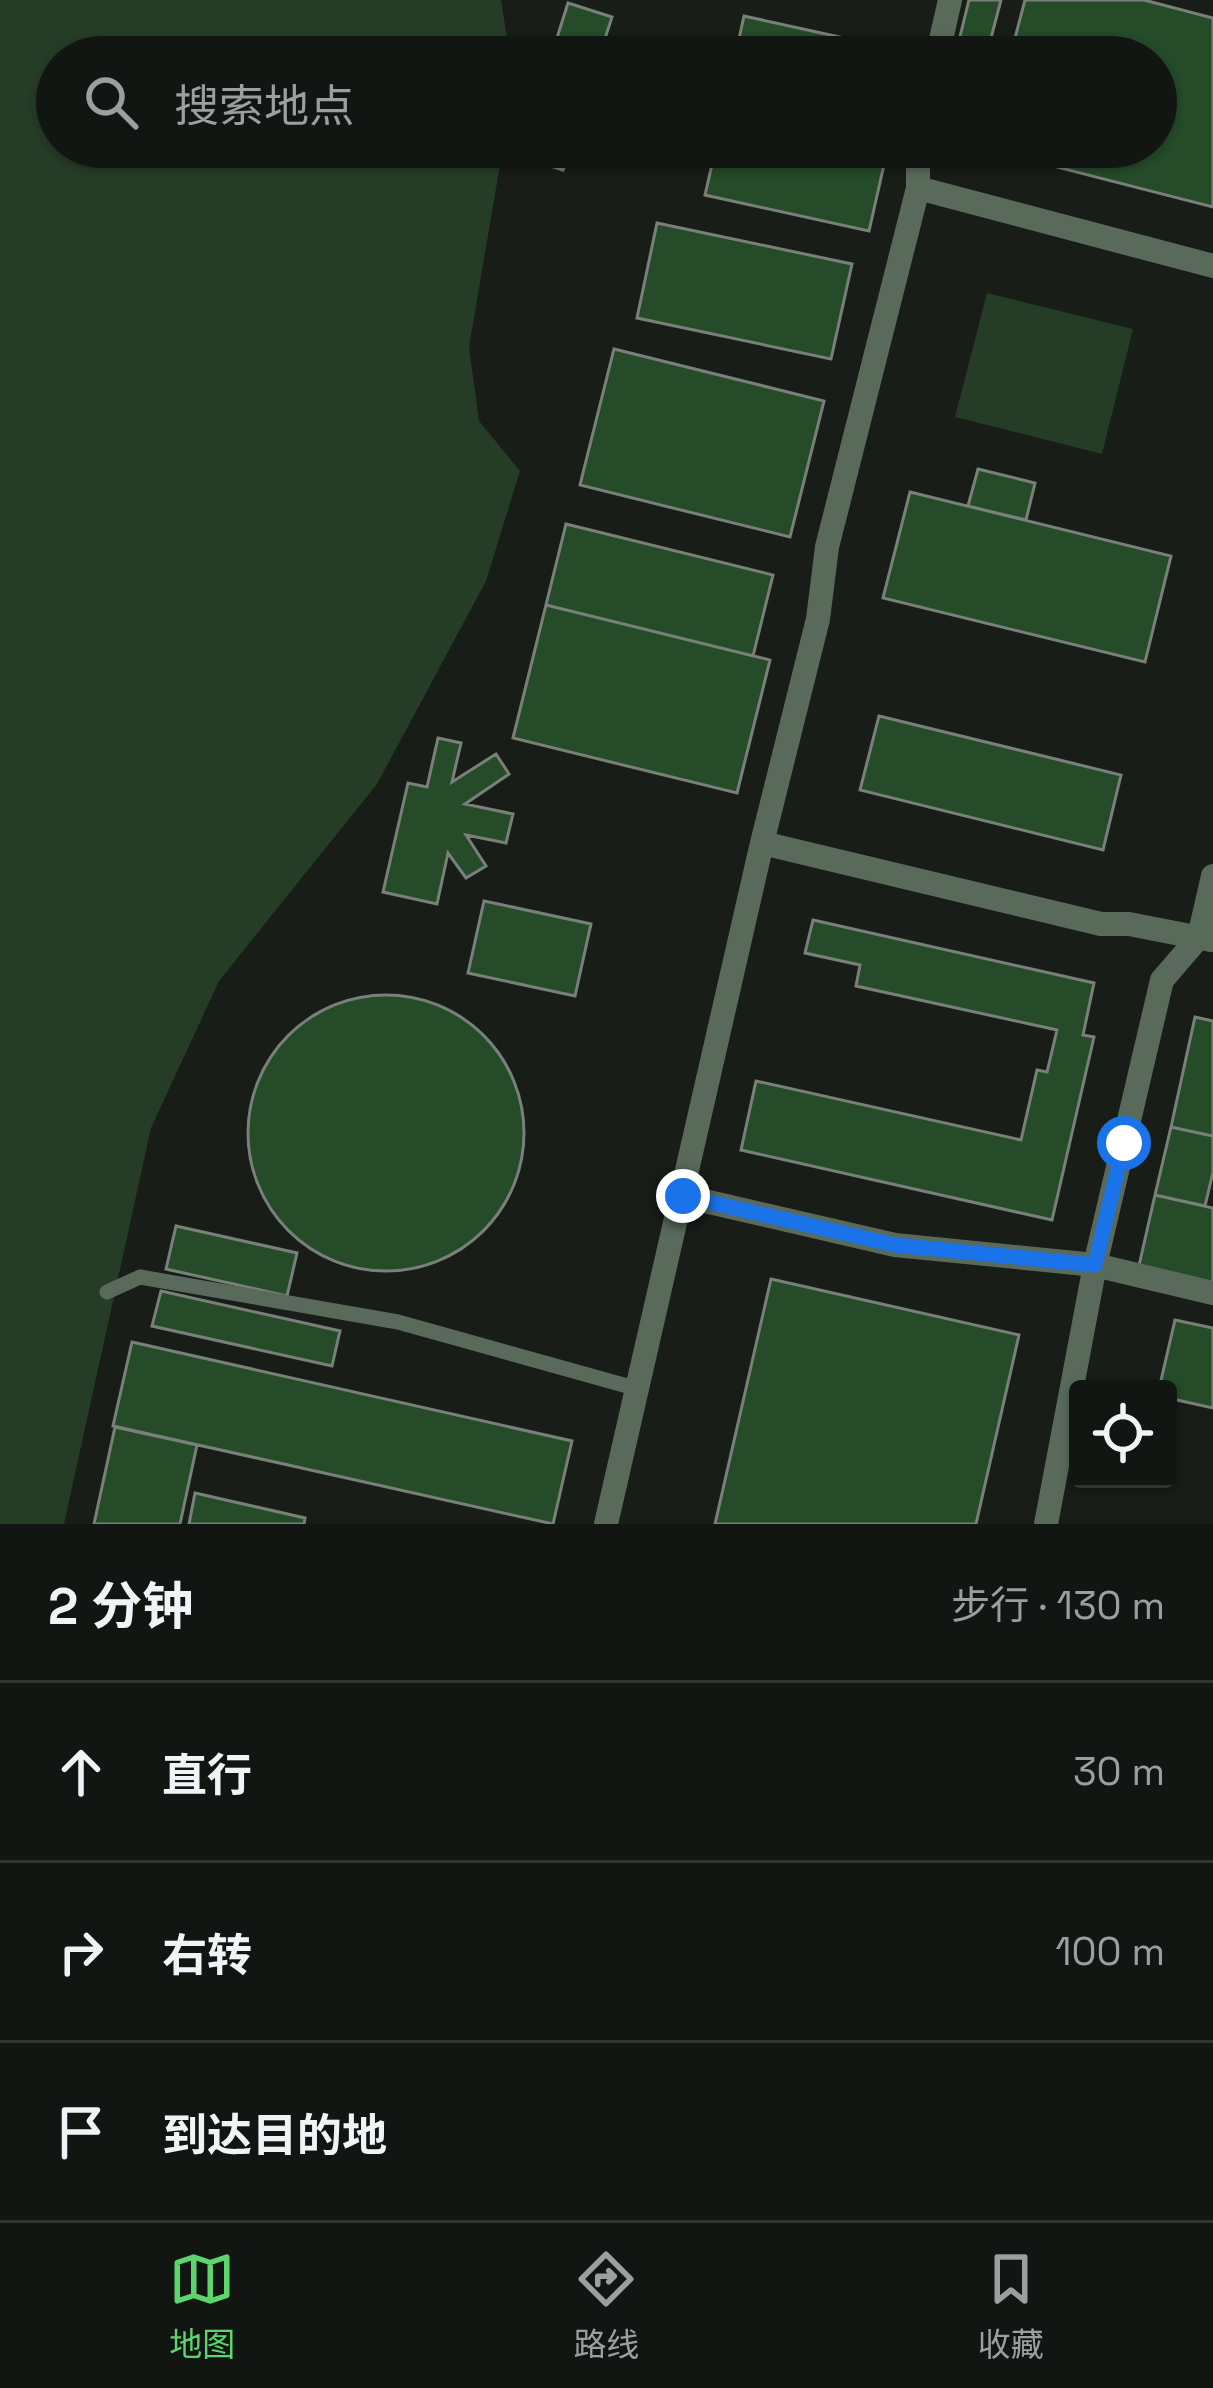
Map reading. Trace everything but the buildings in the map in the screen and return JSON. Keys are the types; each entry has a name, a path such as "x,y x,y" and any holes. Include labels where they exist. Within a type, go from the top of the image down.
{"street":[{"path":"942,36 950,0"},
{"path":"606,1524 818,619 827,548 918,188 918,168"},
{"path":"918,188 1213,266"},
{"path":"762,844 1101,924 1129,924 1206,939"},
{"path":"1046,1524 1095,1265 1162,980 1206,939 1213,876"},
{"path":"683,1196 895,1245 1095,1265 1213,1294"}],"lane":[{"path":"107,1292 140,1277 398,1322 638,1389"}],"green space":[{"path":"0,0 501,0 507,36 36,36 36,168 499,168 469,347 479,421 520,471 486,581 377,784 219,981 151,1128 64,1524 0,1524"},
{"path":"987,293 1133,329 1102,454 955,417"}],"route":[{"path":"683,1196 895,1245 1095,1265 1124,1143"}]}
